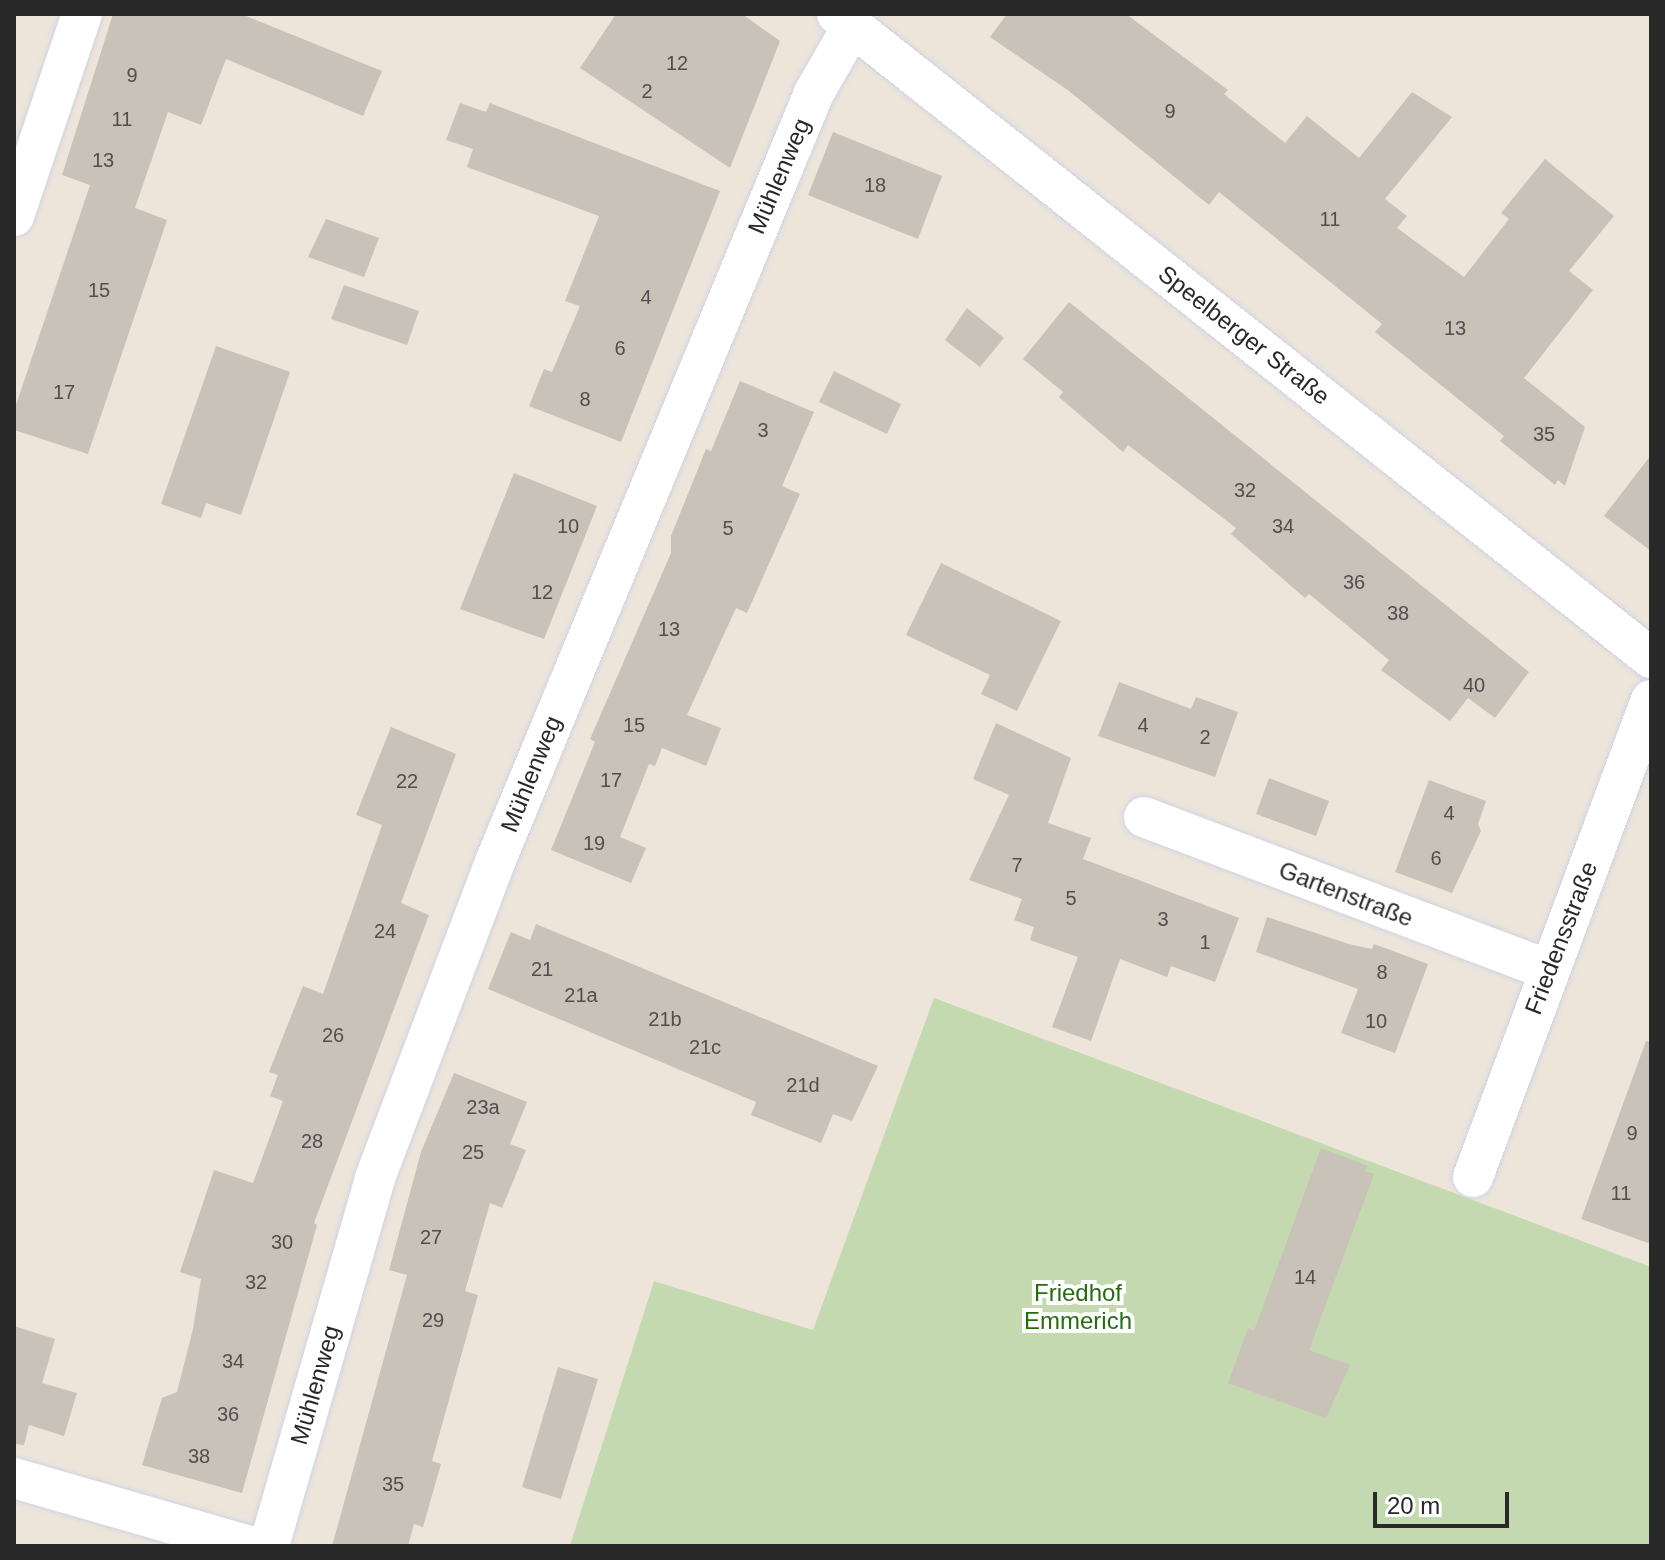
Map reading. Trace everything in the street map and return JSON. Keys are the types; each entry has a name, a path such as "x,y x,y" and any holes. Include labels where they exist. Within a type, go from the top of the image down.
{"street":[{"path":"14,216 82,14"},
{"name":"Speelberger Straße","path":"845,19 1651,658"},
{"name":"Mühlenweg","path":"269,1546 375,1178 490,876 845,19"},
{"name":"Friedensstraße","path":"1473,1177 1651,700"},
{"name":"Gartenstraße","path":"1144,817 1549,970"},
{"path":"14,1478 250,1546"}],"green space":[{"name":"Friedhof Emmerich","path":"934,998 1651,1267 1651,1546 570,1546 654,1281 813,1330"}],"building":[{"path":"113,14 241,14 382,71 363,116 226,59 201,125 168,112 135,208 167,220 88,454 14,430 14,411 90,185 62,175"},
{"path":"616,14 742,14 780,41 730,168 580,68"},
{"path":"1007,14 1126,14 1228,90 1224,94 1285,143 1307,116 1359,158 1412,92 1452,117 1385,199 1407,216 1397,228 1464,277 1509,219 1501,213 1545,159 1614,216 1569,271 1593,290 1524,378 1585,427 1565,486 1558,480 1555,485 1500,441 1504,436 1375,332 1382,324 1219,192 1209,205 1069,91 990,37"},
{"path":"460,103 486,112 490,103 720,191 621,442 529,406 544,369 552,372 580,306 565,301 599,216 467,167 473,149 446,140"},
{"path":"833,132 942,176 918,239 808,195"},
{"path":"326,219 379,238 364,277 308,257"},
{"path":"344,285 419,311 407,345 331,319"},
{"path":"1069,302 1529,672 1495,718 1468,698 1450,721 1381,670 1389,660 1309,594 1305,598 1231,534 1236,528 1128,445 1123,452 1059,397 1063,392 1023,359"},
{"path":"967,308 1004,338 980,367 945,340"},
{"path":"216,346 290,372 241,515 206,503 201,518 161,504"},
{"path":"834,371 901,404 887,434 819,402"},
{"path":"740,381 814,412 782,486 800,494 747,613 736,608 687,715 721,728 706,766 662,748 655,766 649,764 620,837 646,848 631,883 551,850 595,742 590,739 671,553 671,536 706,449 711,451"},
{"path":"1651,455 1651,551 1604,516"},
{"path":"514,473 597,506 544,639 460,609"},
{"path":"941,563 1061,621 1017,711 981,694 990,675 906,635"},
{"path":"1119,682 1191,709 1196,697 1238,712 1215,777 1098,736"},
{"path":"996,723 1071,758 1048,823 1091,838 1083,859 1239,918 1215,982 1171,966 1167,977 1120,959 1091,1041 1052,1027 1078,957 1030,940 1034,927 1014,920 1022,899 969,880 1009,795 973,779"},
{"path":"391,727 456,754 401,903 429,915 314,1223 317,1225 242,1493 142,1465 162,1398 177,1392 193,1329 201,1279 180,1272 214,1170 253,1183 283,1101 270,1096 278,1075 269,1072 303,986 323,994 382,825 356,815"},
{"path":"1269,778 1329,801 1316,836 1256,814"},
{"path":"1429,780 1486,801 1478,824 1481,831 1452,893 1395,872"},
{"path":"1267,917 1349,944 1372,949 1374,944 1428,964 1395,1053 1341,1033 1358,989 1256,952"},
{"path":"536,924 878,1066 852,1121 833,1114 821,1143 751,1115 756,1102 488,989 511,932 530,940"},
{"path":"1646,1041 1651,1042 1651,1244 1581,1219"},
{"path":"454,1073 527,1102 510,1144 526,1150 502,1208 490,1203 465,1291 478,1295 432,1461 441,1464 423,1527 414,1524 408,1546 332,1546 407,1275 389,1270 421,1152"},
{"path":"1321,1148 1368,1166 1365,1171 1374,1174 1309,1350 1350,1365 1326,1418 1228,1383 1248,1328 1254,1331"},
{"path":"14,1326 55,1339 42,1383 77,1393 64,1436 29,1425 24,1445 14,1444"},
{"path":"558,1367 598,1379 561,1499 522,1487"}]}
